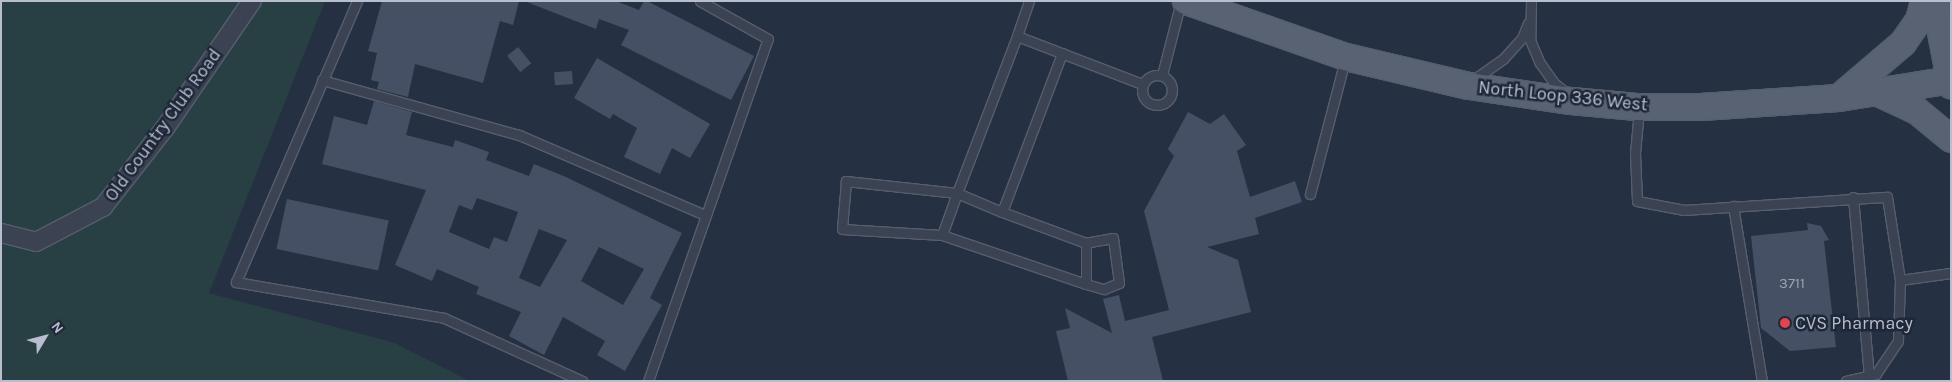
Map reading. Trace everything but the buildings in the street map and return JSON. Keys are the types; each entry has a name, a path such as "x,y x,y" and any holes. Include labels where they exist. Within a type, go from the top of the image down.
{"main road":[{"name":"North Loop 336 West","path":"1186,1 1346,57 1459,84 1577,101 1640,107 1701,107 1839,98 1950,82"},
{"path":"1839,98 1903,43 1919,20 1924,1"},
{"path":"1935,1 1950,82"},
{"path":"1876,92 1917,111 1951,139"}],"street":[{"name":"Old Country Club Road","path":"1,233 36,242 103,208 165,128 252,1"}],"lane":[{"path":"357,1 236,282 444,318 582,381"},
{"path":"648,381 704,215 768,39 700,1"},
{"path":"942,235 1030,1"},
{"path":"1162,75 1181,1"},
{"path":"1531,1 1530,40 1540,63 1554,83 1577,101"},
{"path":"1459,84 1476,79 1504,59 1522,38 1530,20"},
{"path":"1017,36 1142,84"},
{"path":"1002,212 1062,53"},
{"path":"1310,194 1346,57"},
{"path":"1150,75 1162,75 1171,83 1171,95 1163,104 1151,104 1142,96 1142,84 1150,75"},
{"path":"322,80 519,135 704,215"},
{"path":"1640,107 1635,153 1637,201 1684,210 1887,196 1900,280 1898,340 1876,374 1846,381"},
{"path":"846,181 957,193 1086,244 1113,238 1119,284 1104,289 942,235 842,229 846,181"},
{"path":"1853,197 1869,376"},
{"path":"1733,206 1762,381"},
{"path":"1086,244 1086,284"},
{"path":"1900,280 1951,273"}],"green space":[{"path":"1,1 325,1 209,293 395,343 469,381 1,381"}],"place":[{"name":"CVS Pharmacy","path":"1785,323"}]}
